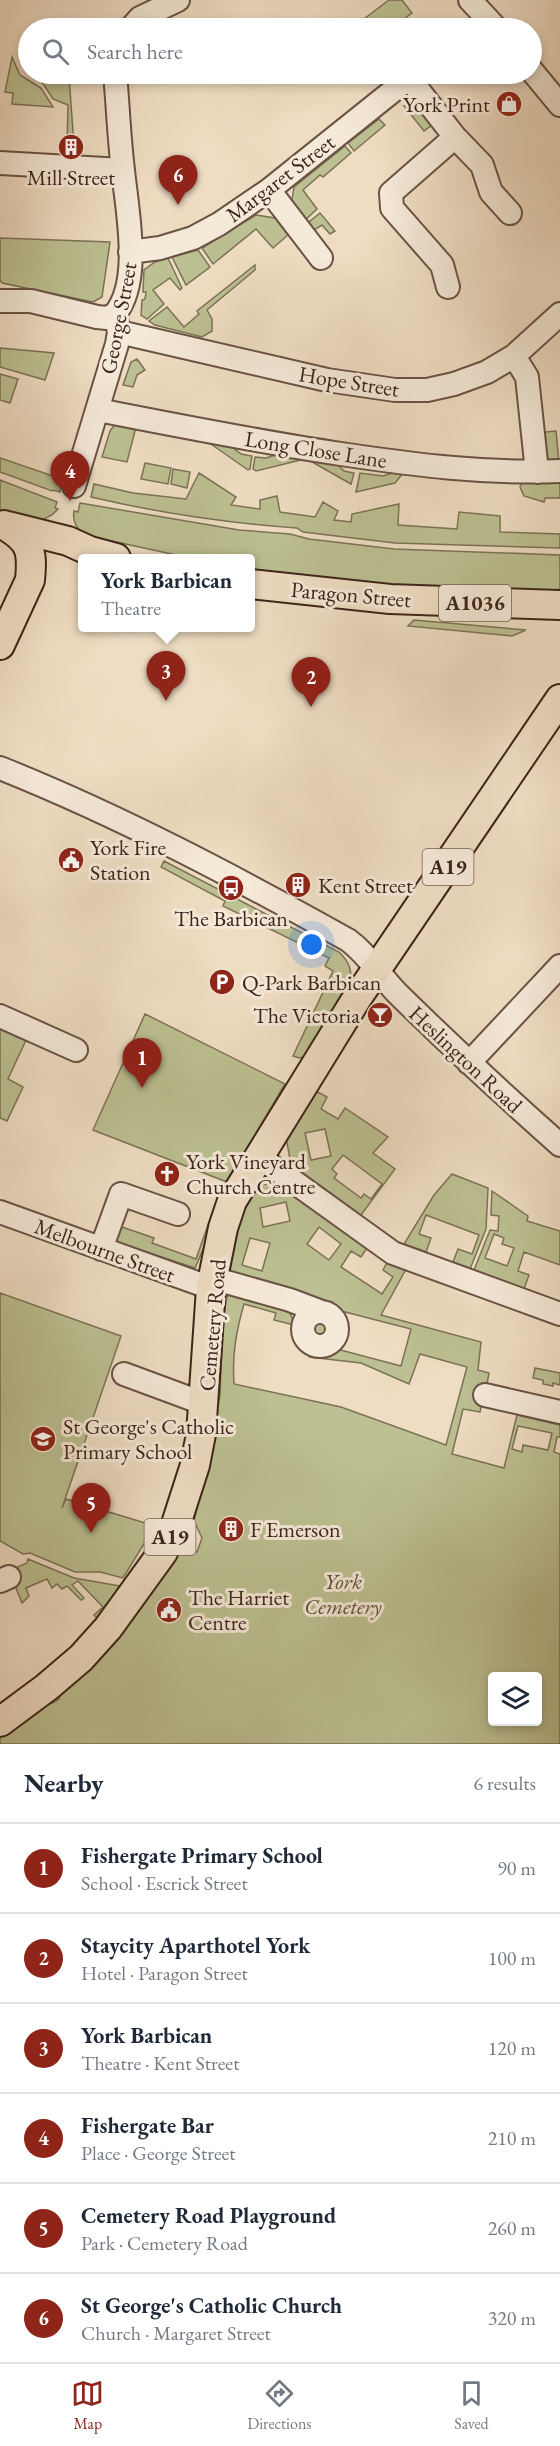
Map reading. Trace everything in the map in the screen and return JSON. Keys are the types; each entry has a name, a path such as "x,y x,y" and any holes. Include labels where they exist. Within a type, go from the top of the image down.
{"main road":[{"path":"2,524 68,541 100,554"},
{"path":"2,524 24,538 29,547 30,580"},
{"path":"0,645 30,580 42,567 56,558 78,557"},
{"name":"Paragon Street","path":"255,585 390,599 560,605"},
{"name":"A19","path":"376,970 558,707"},
{"name":"Cemetery Road","path":"0,1722 81,1658 108,1628 163,1552 176,1524 195,1465 204,1404 211,1283 223,1228 232,1201 376,970"}],"street":[{"path":"140,18 177,0"},
{"name":"George Street","path":"74,486 98,410 117,323 125,299 130,252 117,84"},
{"name":"Margaret Street","path":"130,252 160,248 193,238 219,224 269,190 401,84"},
{"path":"417,84 455,137 482,165 491,192 510,213"},
{"path":"542,84 560,105"},
{"path":"448,287 442,265 392,208 391,193 455,137"},
{"path":"0,163 122,170"},
{"path":"269,190 321,258"},
{"name":"Hope Street","path":"0,301 31,301 107,318 117,323 327,380 394,390 428,390 454,384 487,372 514,356 560,314"},
{"path":"514,356 527,377 537,472"},
{"name":"Long Close Lane","path":"98,410 295,447 432,468 560,471"},
{"path":"0,768 50,788 151,836 336,933 353,944 376,970"},
{"path":"469,1063 560,966"},
{"name":"Heslington Road","path":"376,970 400,997 469,1063 557,1135"},
{"path":"0,1016 76,1050"},
{"path":"258,1156 393,1253 560,1314"},
{"path":"101,1249 121,1194 178,1214"},
{"name":"Melbourne Street","path":"0,1212 101,1249 211,1283 290,1300 319,1311"},
{"path":"124,1374 204,1404"},
{"path":"485,1395 560,1412"}],"green space":[{"path":"389,0 402,0 412,13 405,18 365,18"},
{"path":"12,57 18,70 18,84 35,84 41,88 53,107 12,104 13,93 5,92"},
{"path":"43,84 70,84 74,145 67,145 68,105 53,99"},
{"path":"404,106 417,107 432,125 424,131"},
{"path":"379,119 385,125 354,151 348,143"},
{"path":"345,146 351,153 323,177 320,175 303,190 317,209 302,223 291,206 294,187"},
{"path":"320,213 335,231 330,234 322,225 314,230 304,226"},
{"path":"256,215 275,218 288,235 273,248 256,229 213,264 202,248"},
{"path":"0,238 110,242 102,297 93,302 2,283 0,280"},
{"path":"198,250 210,267 186,285 172,257"},
{"path":"168,258 182,288 180,290 170,278 153,290 164,304 147,319 141,315 142,300 145,299 146,292 143,292 144,270 155,262"},
{"path":"255,265 255,270 207,310 212,319 212,331 202,337 155,325 149,321 167,307 184,327 199,314 197,311"},
{"path":"0,348 54,353 45,380 0,367"},
{"path":"137,359 145,370 137,375 133,387 123,385 131,362"},
{"path":"0,374 18,379 10,403 0,400"},
{"path":"115,424 136,427 127,462 102,457 110,431"},
{"path":"556,431 559,462 552,463 547,457 545,432"},
{"path":"208,442 232,447 241,454 252,456 250,469 248,470"},
{"path":"278,454 305,459 256,471 253,469 255,457 266,458"},
{"path":"0,458 62,479 60,492 0,472"},
{"path":"307,459 337,464 344,471 354,473 351,484"},
{"path":"145,463 171,468 168,484 141,479"},
{"path":"173,469 190,472 187,488 171,484"},
{"path":"395,472 403,473 395,483 356,492 360,473 383,476"},
{"path":"199,473 236,497 231,505 260,509 260,500 277,496 280,512 315,517 323,502 338,511 334,520 351,522 352,514 399,504 398,525 457,529 459,512 500,516 500,532 560,534 560,548 395,543 303,532 297,528 193,517 91,497 94,484 133,493 186,499"},
{"path":"0,480 57,502 55,508 58,509 40,521 0,510"},
{"path":"524,480 560,481 560,498 545,498 544,502 524,496 520,487"},
{"path":"80,503 239,530 290,534 309,539 394,549 560,555 560,590 405,585 255,571 255,554 172,554 84,535 74,522 74,511 78,512"},
{"path":"414,620 526,630 512,636 408,626"},
{"path":"164,861 339,952 346,960 350,967 349,986 306,1056 299,1058 293,1056 333,971 325,966 329,958 223,906 225,901 161,867"},
{"path":"145,1014 285,1084 227,1182 93,1130"},
{"path":"0,1027 26,1040 8,1079 23,1087 7,1121 0,1118"},
{"path":"316,1091 327,1097 321,1109 338,1119 345,1108 388,1137 373,1153 395,1169 361,1215 291,1164 286,1138","holes":["325,1129 331,1156 311,1160 305,1133","343,1155 382,1184 371,1199 364,1194 361,1198 334,1178 337,1174 332,1169"]},
{"path":"452,1174 488,1188 486,1229 470,1269 453,1262 458,1249 472,1254 479,1235 426,1215 419,1234 431,1238 426,1252 404,1244 434,1195"},
{"name":"York Cemetery","path":"275,1183 367,1248 361,1257 351,1251 341,1267 382,1294 393,1277 383,1270 388,1261 406,1269 381,1315 481,1342 478,1370 489,1373 487,1384 482,1383 477,1400 482,1402 480,1412 463,1409 452,1454 504,1468 517,1415 560,1425 560,1437 557,1437 554,1452 560,1454 560,1744 0,1744 0,1738 47,1703 53,1703 59,1699 60,1693 75,1682 177,1555 187,1549 197,1552 202,1538 194,1521 220,1395 223,1318 227,1297 231,1293 284,1308 290,1313 294,1323 274,1320 276,1313 244,1304 235,1344 234,1384 341,1407 446,1445 467,1367 420,1354 409,1384 361,1363 309,1357 322,1356 337,1349 401,1366 411,1329 345,1312 344,1316 335,1309 333,1302 230,1274 234,1241 241,1215 251,1193 256,1187","holes":["286,1202 290,1221 263,1227 260,1208","319,1227 341,1244 329,1260 307,1244","250,1238 270,1243 262,1271 242,1265","518,1426 552,1433 548,1450 523,1445 522,1452 512,1449"]},
{"path":"492,1191 528,1216 527,1221 560,1231 560,1265 524,1252 518,1271 529,1275 524,1289 474,1270 490,1230 498,1231 499,1216 491,1215","holes":["494,1234 504,1238 502,1244 514,1248 507,1266 485,1258"]},
{"path":"215,1205 206,1243 195,1268 113,1241 119,1226 154,1238 152,1243 196,1259"},
{"name":"St George's Catholic Primary School","path":"0,1293 121,1336 62,1508 66,1499 155,1526 123,1578 100,1572 75,1572 30,1553 23,1554 0,1541"},
{"path":"317,1320 325,1320 331,1326 331,1334 325,1340 317,1340 311,1334 311,1326"},
{"path":"535,1368 560,1373 560,1385 543,1384 543,1380 533,1378"},
{"path":"28,1559 74,1578 120,1586 97,1618 94,1615 103,1607 78,1581 72,1585 84,1598 81,1600 67,1586 62,1589 57,1584 52,1588 47,1579 26,1588 29,1596 22,1603 9,1571 27,1563"}],"place":[{"name":"York Print","path":"509,104"},
{"name":"Mill Street","path":"71,147"},
{"name":"St George's Catholic Church","path":"178,205"},
{"name":"Fishergate Bar","path":"70,501"},
{"name":"York Barbican","path":"166,701"},
{"name":"Staycity Aparthotel York","path":"311,707"},
{"name":"York Fire Station","path":"71,860"},
{"name":"Kent Street","path":"298,885"},
{"name":"The Barbican","path":"231,888"},
{"name":"Q-Park Barbican","path":"222,982"},
{"name":"The Victoria","path":"380,1015"},
{"name":"Fishergate Primary School","path":"142,1088"},
{"name":"York Vineyard Church Centre","path":"167,1174"},
{"name":"St George's Catholic Primary School","path":"43,1439"},
{"name":"F Emerson","path":"231,1529"},
{"name":"Cemetery Road Playground","path":"91,1533"},
{"name":"The Harriet Centre","path":"169,1610"}]}
